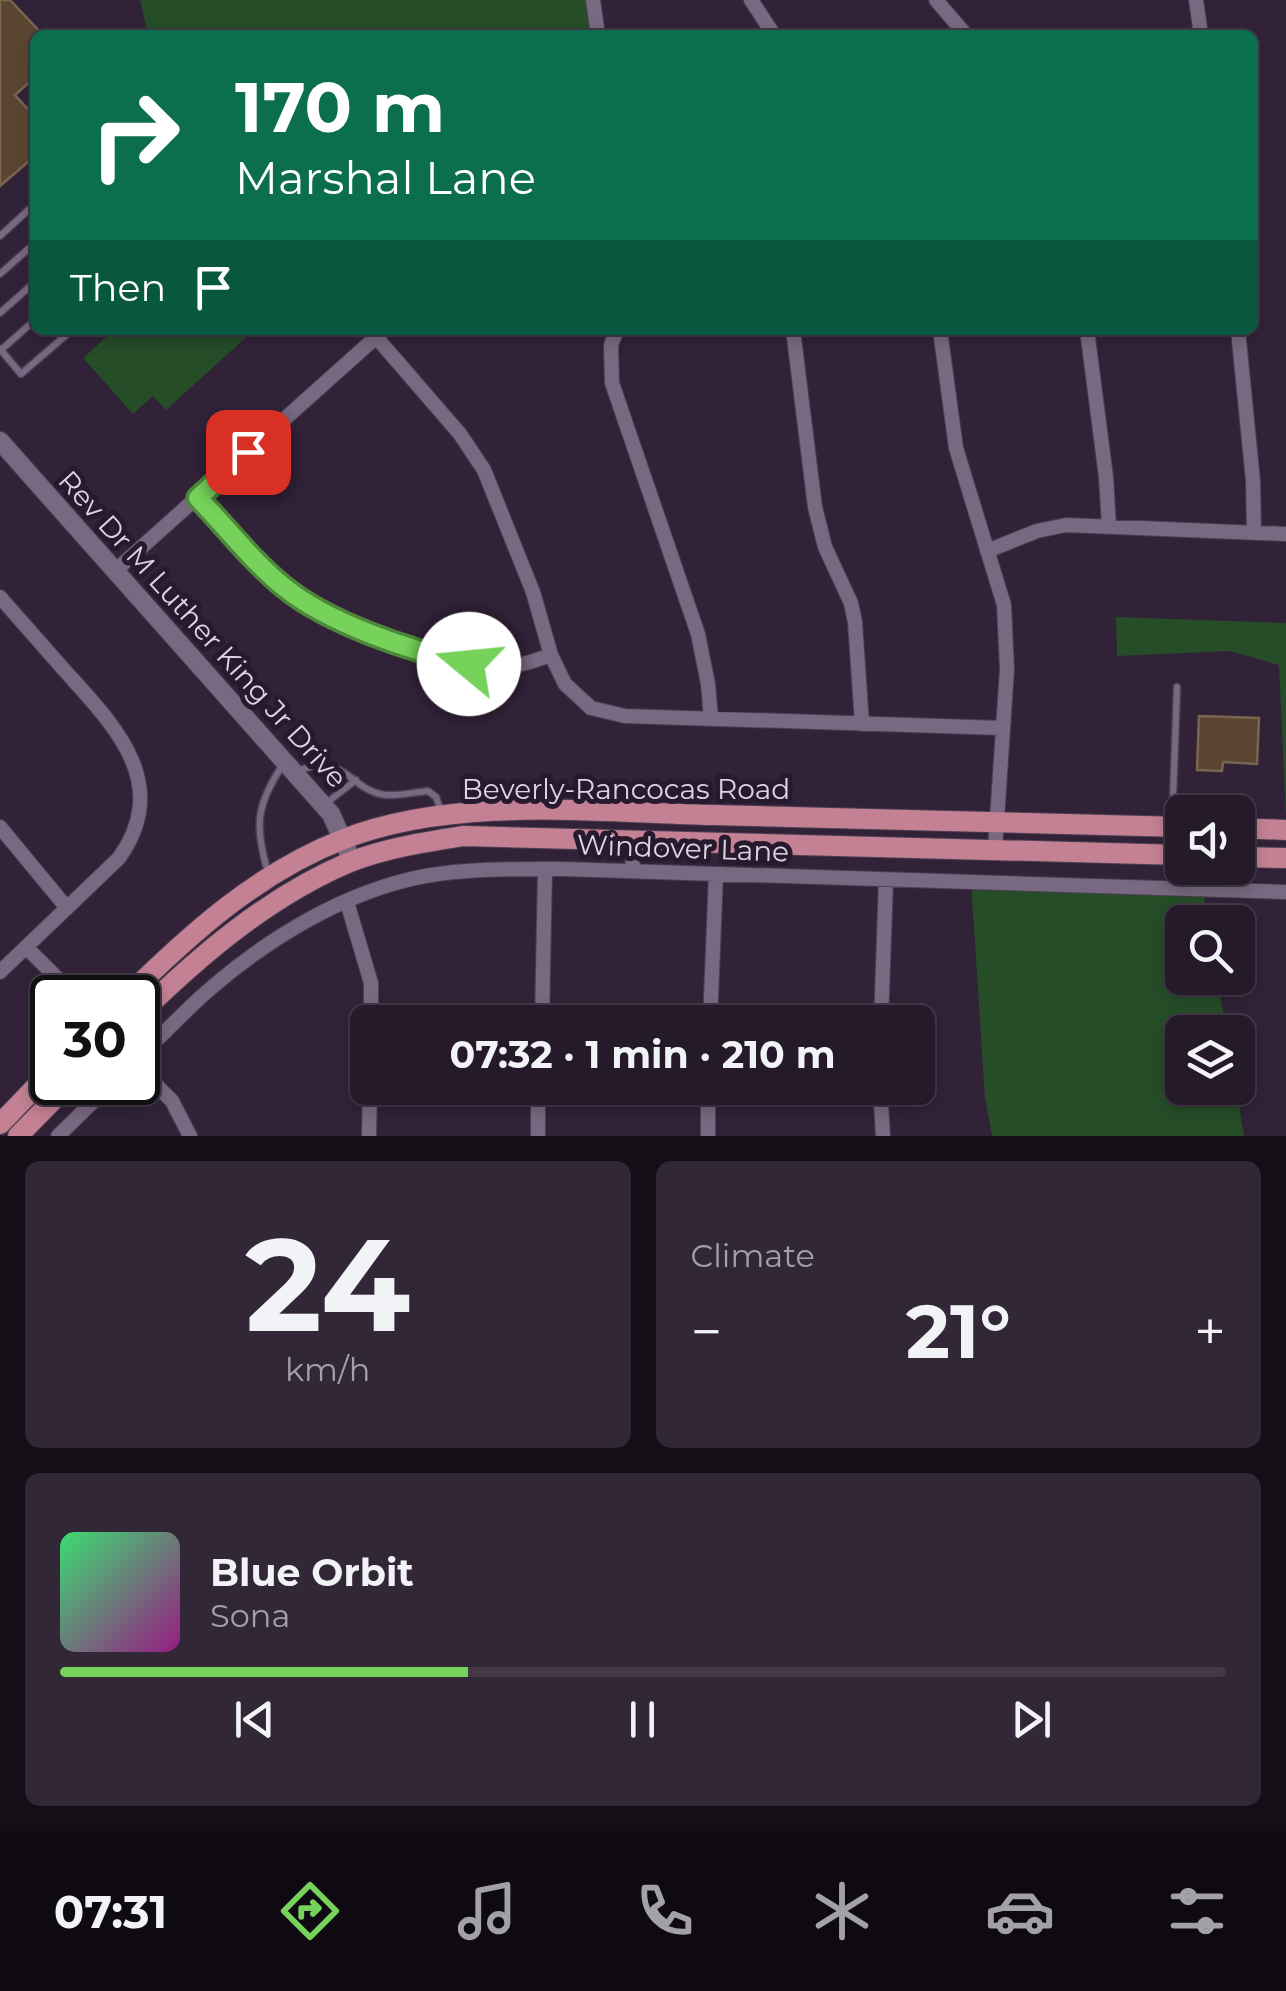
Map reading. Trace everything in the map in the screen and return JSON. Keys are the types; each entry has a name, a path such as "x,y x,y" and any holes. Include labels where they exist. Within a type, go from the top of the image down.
{"main road":[{"name":"Beverly-Rancocas Road","path":"149,975 236,898 269,877 344,839 415,820 481,812 1165,827"},
{"path":"634,839 645,831 660,828 731,830 762,816"},
{"path":"1255,829 1286,830"},
{"name":"Beverly-Rancocas Road","path":"160,994 229,935 306,885 351,862 412,844 463,836 1165,855"},
{"path":"1255,857 1286,858"},
{"path":"0,1124 30,1093"},
{"path":"18,1136 48,1105"}],"street":[{"path":"593,0 597,30"},
{"path":"750,0 771,30"},
{"path":"936,0 962,30"},
{"path":"1196,0 1200,30"},
{"path":"115,571 379,335"},
{"path":"381,335 484,470 533,592 552,656 565,684 591,708 625,716 1002,728"},
{"path":"615,335 611,345 612,383 698,634 710,718"},
{"path":"795,335 815,506 855,622 862,724"},
{"path":"941,335 956,448 1004,605 1008,647 995,850"},
{"path":"1088,335 1109,526"},
{"path":"1238,335 1253,481 1254,533"},
{"name":"Rev Dr M Luther King Jr Drive","path":"0,440 323,806 344,839 351,862"},
{"path":"198,498 280,584 347,622 469,664 513,666 552,656"},
{"path":"987,551 1051,528 1109,526 1286,534"},
{"path":"0,597 106,716 134,761 140,808 129,843 106,872 0,972"},
{"path":"0,827 67,908"},
{"path":"632,871 634,839"},
{"path":"542,1005 544,869"},
{"name":"Windover Lane","path":"160,1037 212,987 266,945 347,902 420,877 544,869 1286,892"},
{"path":"711,1005 716,874"},
{"path":"882,1005 886,880"},
{"path":"347,902 371,983 371,1005"},
{"path":"26,947 54,975"},
{"path":"160,1089 172,1101 190,1136"},
{"path":"58,1136 89,1105"},
{"path":"368,1136 369,1105"},
{"path":"538,1105 538,1136"},
{"path":"708,1105 708,1136"},
{"path":"881,1105 883,1136"}],"lane":[{"path":"0,236 30,209"},
{"path":"0,274 30,247"},
{"path":"0,314 30,287"},
{"path":"30,324 0,350 22,374 66,335"},
{"path":"1176,687 1177,795"},
{"path":"269,877 258,834 261,806 289,767 330,765 383,796 428,791 436,797 442,817"},
{"path":"323,806 356,780"}],"green space":[{"path":"140,0 593,0 595,29 591,30 147,30"},
{"path":"108,335 248,335 166,410 153,396 133,414 83,358"},
{"path":"1116,617 1286,623 1286,817 1279,665 1230,651 1117,656"},
{"path":"971,882 1203,889 1205,905 1165,905 1165,995 1220,995 1224,1015 1165,1015 1165,1105 1239,1105 1244,1136 992,1136 985,1098"}],"building":[{"path":"0,0 10,0 38,30 30,30 30,82 15,95 30,112 30,160 0,186"},
{"path":"1199,716 1259,718 1257,764 1223,762 1222,771 1197,770"}],"route":[{"path":"248,452 198,498 280,584 347,622 469,664"}]}
